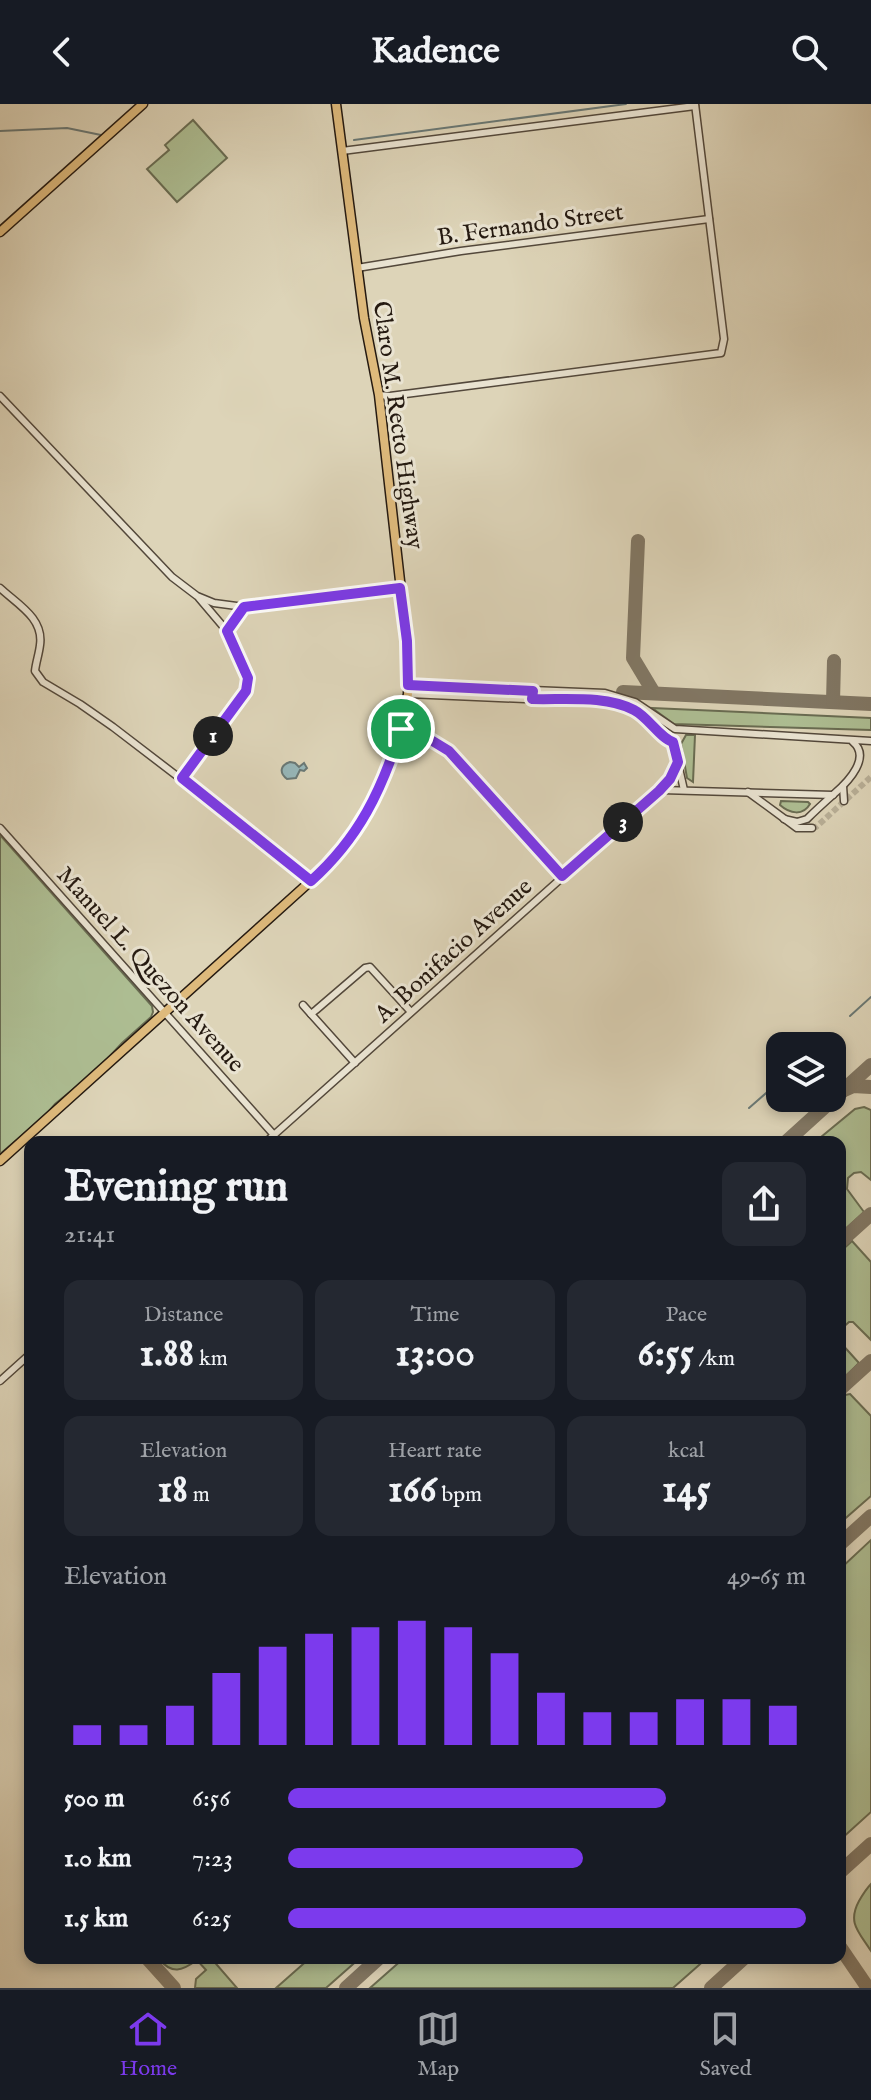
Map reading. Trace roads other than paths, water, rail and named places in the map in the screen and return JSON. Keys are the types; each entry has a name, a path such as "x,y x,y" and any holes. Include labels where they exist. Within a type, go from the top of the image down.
{"main road":[{"path":"0,232 143,104"},
{"name":"Claro M. Recto Highway","path":"28,1136 166,1012 305,876 335,858 363,820 388,769 401,729 408,690 407,641 379,395 364,318 336,104"},
{"name":"Claro M. Recto Highway","path":"0,1161 24,1139"}],"street":[{"path":"342,151 695,105 724,339 721,353 379,395"},
{"name":"B. Fernando Street","path":"357,268 461,251 709,219"},
{"path":"0,396 172,577 197,596 227,631 248,678 248,685 182,778"},
{"path":"0,588 36,620 41,644 35,671 43,682 96,715 182,778 305,876"},
{"path":"197,596 214,603 244,607 400,588"},
{"path":"227,631 244,607"},
{"path":"408,690 532,695 615,703 639,713 668,741 673,742"},
{"path":"532,695 605,693 626,698 644,706 673,728 679,736 673,742"},
{"path":"665,736 667,730 673,728 871,741"},
{"path":"401,729 426,737 449,751 562,876"},
{"path":"784,819 802,821 863,767 866,757 864,749 844,739"},
{"path":"673,742 684,790"},
{"name":"A. Bonifacio Avenue","path":"274,1135 659,791 670,779 678,762"},
{"path":"843,786 844,801"},
{"path":"659,791 833,795"},
{"path":"748,792 797,828 812,828"},
{"name":"Manuel L. Quezon Avenue","path":"0,828 274,1135"},
{"path":"311,1014 368,967 411,1012"},
{"path":"303,1005 355,1063"},
{"path":"0,1381 24,1359"}],"water":[{"path":"290,762 299,767 304,763 307,768 300,770 296,778 287,779 282,769"}],"waterway":[{"path":"354,140 626,104"},
{"path":"0,131 67,128 101,135"},
{"path":"850,1016 871,997"},
{"path":"749,1108 766,1093"}],"tunnel":[{"path":"812,828 871,777"}]}
